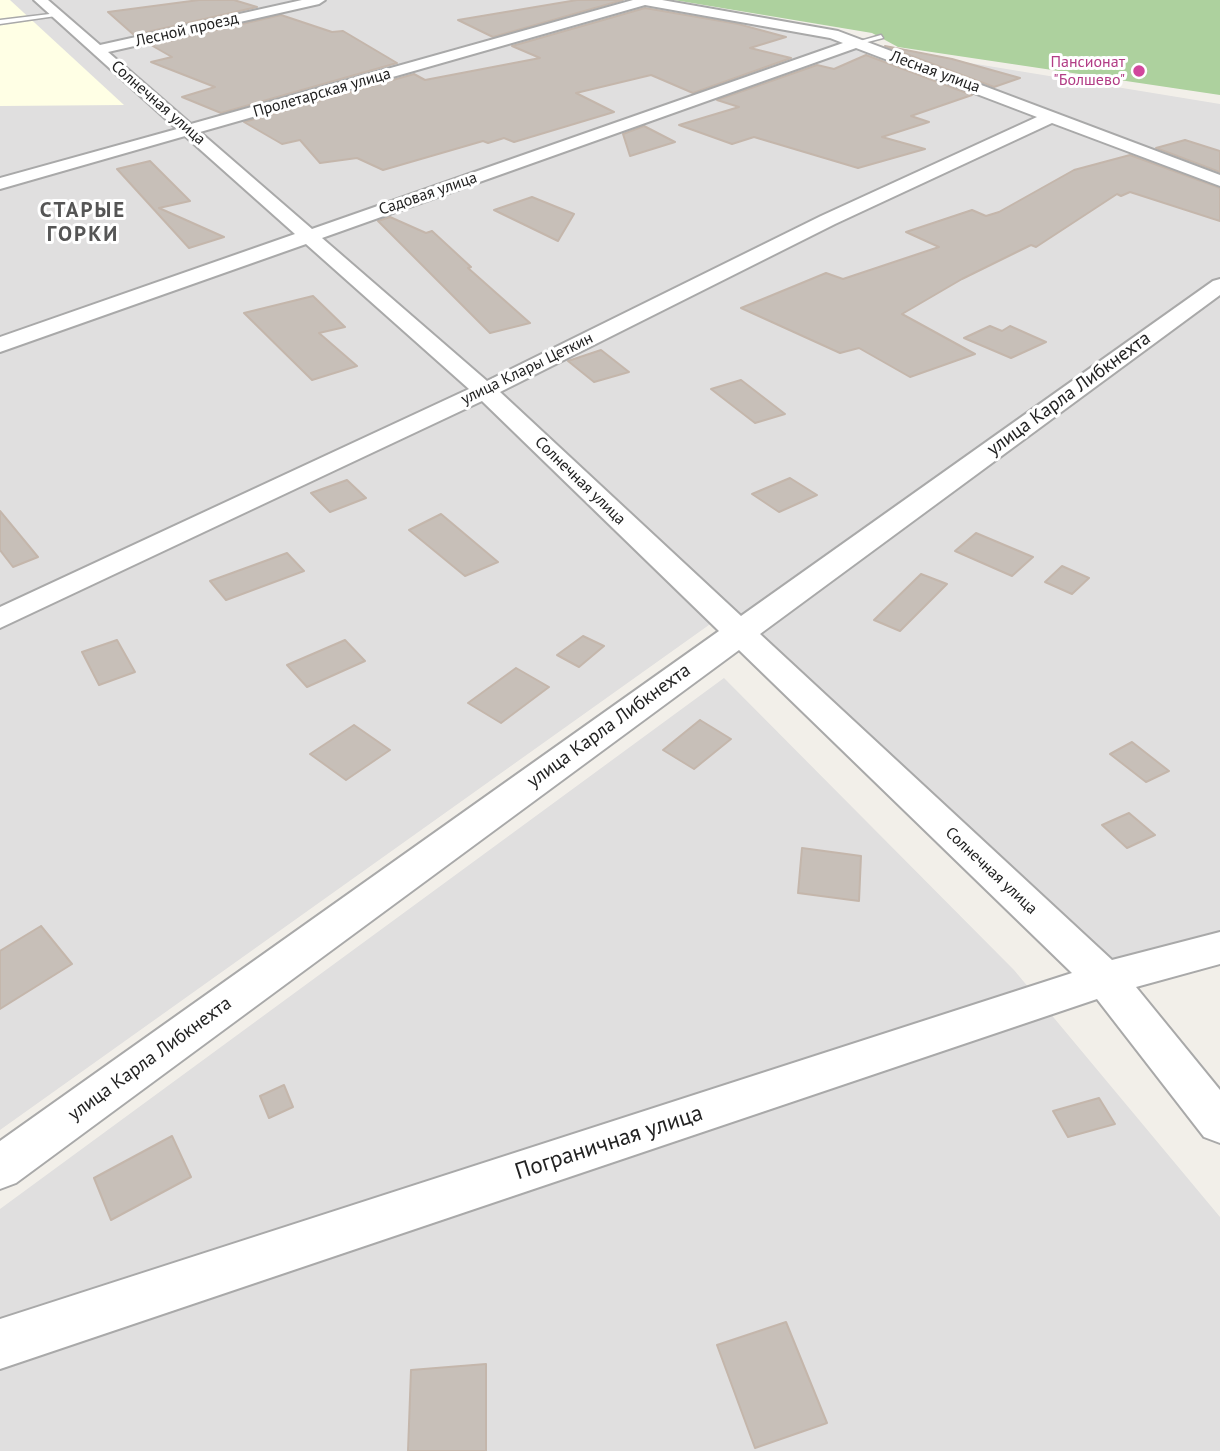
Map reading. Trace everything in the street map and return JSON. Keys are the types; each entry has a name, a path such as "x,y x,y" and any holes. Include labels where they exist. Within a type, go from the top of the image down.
{"street":[{"name":"Лесной проезд","path":"97,50 319,0"},
{"name":"Лесная улица","path":"642,0 833,34 1220,181"},
{"name":"Пролетарская улица","path":"0,184 642,0"},
{"name":"Солнечная улица","path":"48,7 485,391 1105,979 1220,1123"},
{"name":"Садовая улица","path":"0,345 856,43"},
{"name":"улица Клары Цеткин","path":"0,619 485,391 828,220 1053,116"},
{"name":"улица Карла Либкнехта","path":"0,1168 1220,285"},
{"name":"Пограничная улица","path":"0,1344 1105,979 1220,948"}],"lane":[{"path":"0,22 48,7"},
{"path":"856,43 881,37"}],"shaded area":[{"path":"0,0 611,0 822,37 859,48 915,54 1220,104 1220,945 1119,975 730,610 0,1130"},
{"path":"0,0 10,0 124,105 0,106"},
{"path":"724,678 1014,970 1220,1217 1220,1451 0,1451 0,1209"}],"green space":[{"name":"Пансионат \"Болшево\"","path":"674,0 1220,0 1220,95 898,47 872,33"}],"building":[{"path":"199,0 234,0 257,7 134,35 108,12"},
{"path":"577,0 623,0 493,37 458,20"},
{"path":"645,8 738,24 786,37 750,48 791,58 693,93 651,75 576,93 614,112 514,142 504,138 488,143 483,141 383,170 357,158 320,163 300,140 282,144 244,122 414,74 425,80 540,58 512,46"},
{"path":"281,15 332,32 343,31 397,63 221,113 182,97 215,87 151,62 172,57 151,45"},
{"path":"885,46 952,59 1020,78 994,87"},
{"path":"866,55 972,95 911,116 929,122 882,137 925,149 858,168 754,137 732,144 679,125 739,107 717,100 817,65 834,69"},
{"path":"644,126 675,142 630,156 623,134"},
{"path":"1185,140 1220,151 1220,172 1156,148"},
{"path":"1130,155 1220,188 1220,221 1130,192 1121,196 1117,194 1036,247 1031,245 962,279 902,314 975,354 910,377 859,348 840,353 741,308 826,273 843,279 939,247 906,232 972,210 986,216 999,212 1074,170"},
{"path":"150,161 190,201 159,208 224,237 189,248 117,169"},
{"path":"532,197 574,214 558,241 494,210"},
{"path":"390,217 426,233 432,231 471,267 468,268 530,323 490,333 378,221"},
{"path":"313,296 345,327 319,333 357,366 312,380 244,313"},
{"path":"990,326 1002,331 1010,326 1046,342 1011,358 964,338"},
{"path":"601,350 629,372 594,382 568,361"},
{"path":"741,380 785,414 755,423 711,389"},
{"path":"790,478 817,495 779,512 752,494"},
{"path":"347,480 366,498 330,512 311,493"},
{"path":"0,511 38,557 13,567 0,550"},
{"path":"441,514 498,562 465,576 409,530"},
{"path":"976,533 1033,557 1012,576 955,551"},
{"path":"287,553 304,571 226,600 210,581"},
{"path":"1062,566 1089,578 1072,594 1045,582"},
{"path":"921,574 947,584 900,631 874,620"},
{"path":"583,636 604,646 579,667 557,655"},
{"path":"117,640 135,672 99,685 82,652"},
{"path":"345,640 365,661 307,687 287,665"},
{"path":"516,668 549,687 501,723 468,703"},
{"path":"700,720 731,739 694,769 663,750"},
{"path":"354,725 390,750 346,780 310,754"},
{"path":"1132,742 1169,771 1146,782 1110,754"},
{"path":"1129,813 1155,835 1127,848 1102,825"},
{"path":"802,848 861,856 859,901 798,893"},
{"path":"41,926 72,964 0,1009 0,951"},
{"path":"284,1085 293,1107 269,1118 260,1096"},
{"path":"1099,1098 1115,1124 1068,1137 1053,1111"},
{"path":"172,1136 191,1177 111,1220 94,1178"},
{"path":"786,1322 827,1423 755,1448 717,1345"},
{"path":"486,1364 486,1451 408,1451 411,1370"}],"place":[{"name":"Пансионат \"Болшево\"","path":"1139,71"}],"district":[{"name":"СТАРЫЕ ГОРКИ","path":"83,223"}]}
